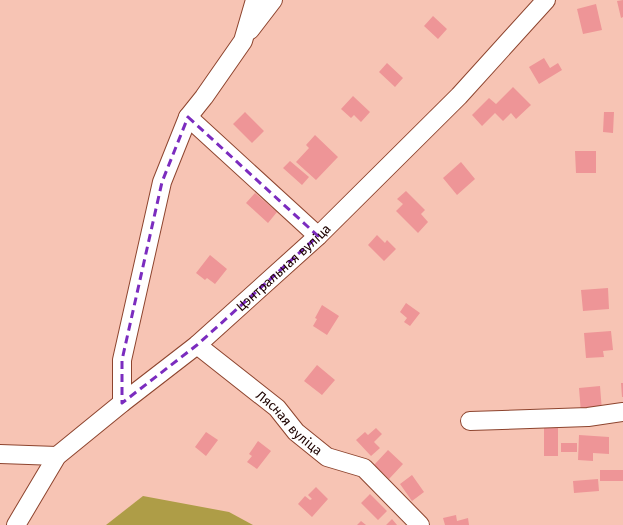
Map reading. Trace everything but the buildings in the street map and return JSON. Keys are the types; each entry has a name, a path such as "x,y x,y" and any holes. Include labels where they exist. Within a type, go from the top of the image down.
{"street":[{"path":"243,41 254,0"},
{"path":"122,403 122,360 162,182 188,117 273,0"},
{"name":"Цэнтральная вуліца","path":"16,525 57,456 197,345 318,236 459,96 546,0"},
{"path":"188,117 318,236"},
{"name":"Лясная вуліца","path":"197,345 277,408 296,432 327,457 364,468 420,525"},
{"path":"470,421 588,417 623,412"},
{"path":"0,454 57,456"}],"highlighted area":[{"path":"188,117 318,236 197,345 122,403 122,360 162,182"}],"shaded area":[{"path":"143,496 229,512 253,525 106,525"}]}
